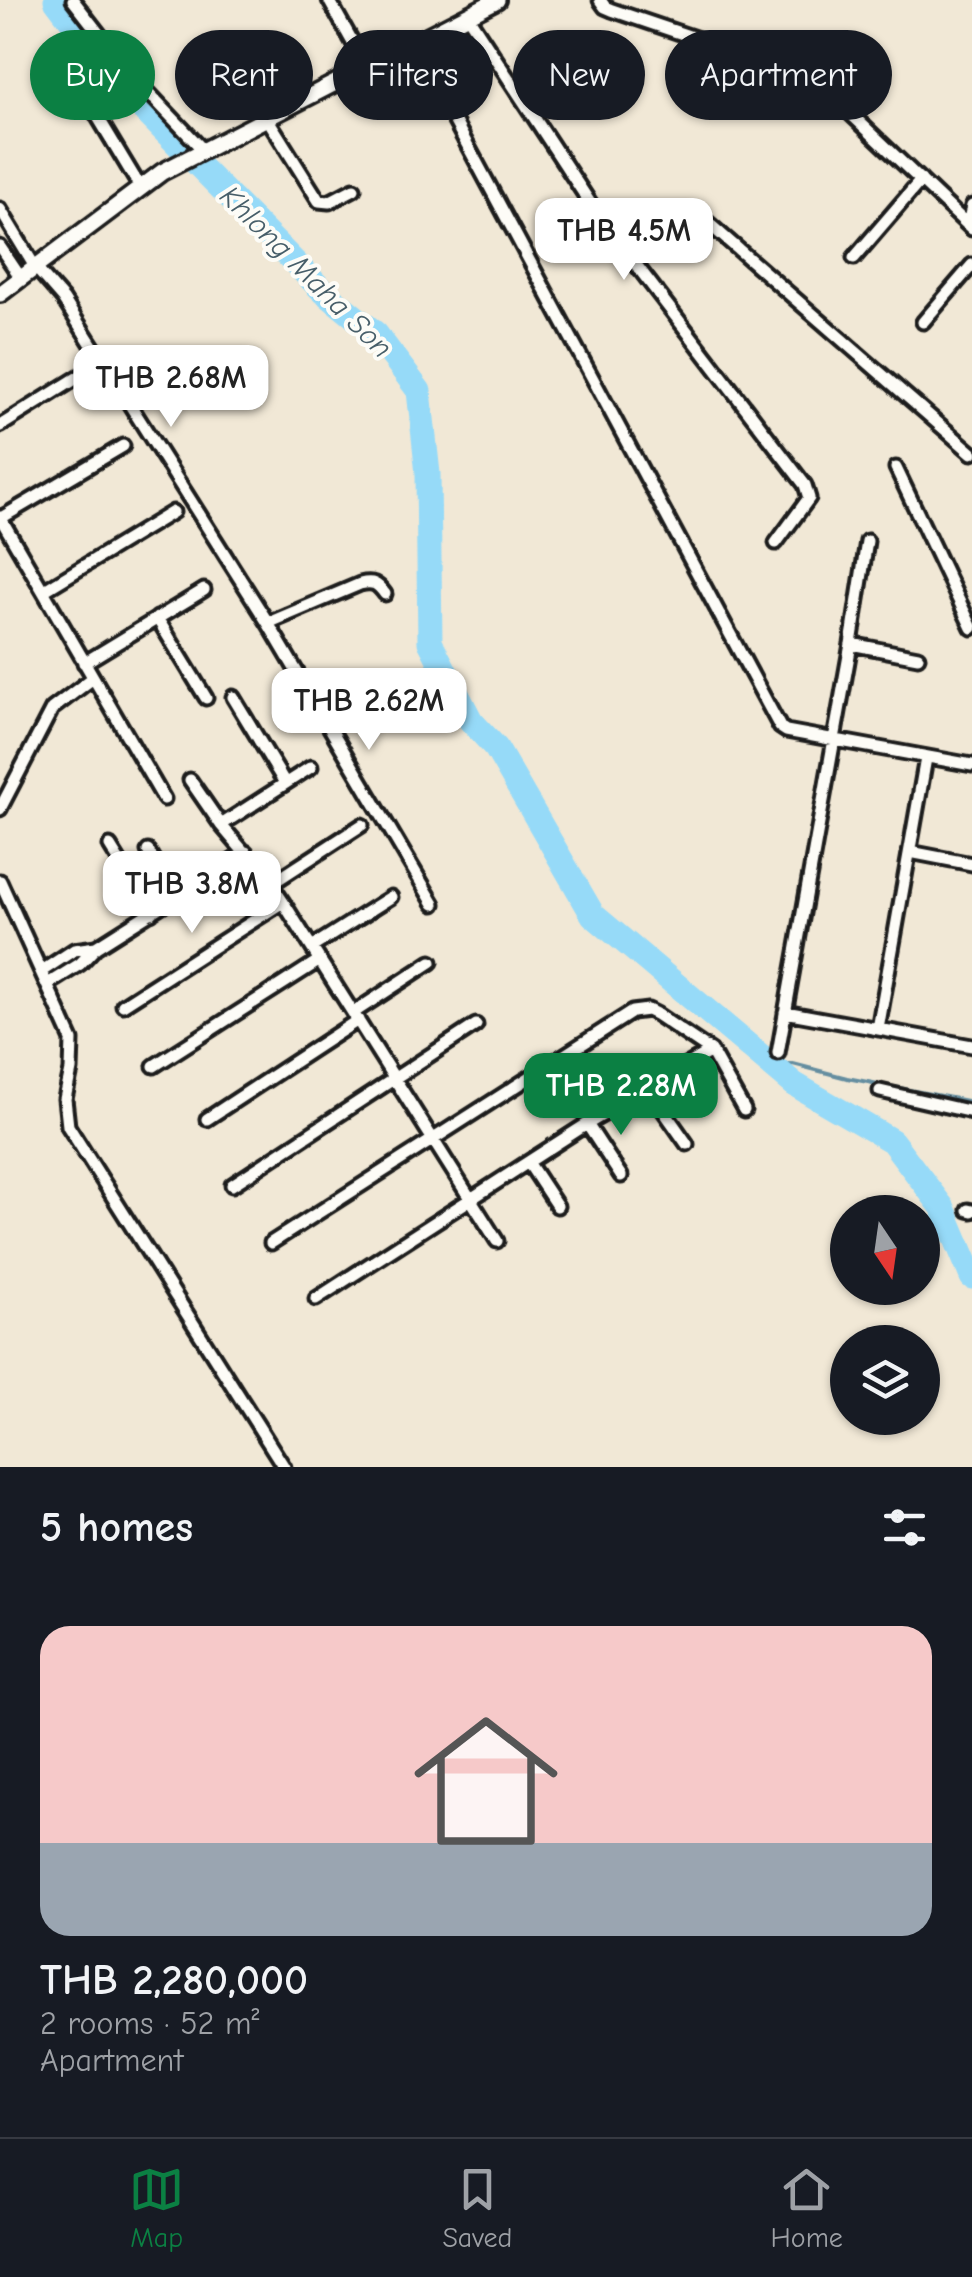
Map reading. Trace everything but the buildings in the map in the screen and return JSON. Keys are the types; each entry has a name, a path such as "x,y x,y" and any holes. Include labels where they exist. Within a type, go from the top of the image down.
{"main road":[{"path":"436,30 496,0"},
{"path":"0,294 162,172 263,120"}],"street":[{"path":"73,0 128,71 202,152"},
{"path":"329,0 346,30"},
{"path":"600,0 612,10 808,74 970,227"},
{"path":"467,15 598,214 804,485 809,498 776,543"},
{"path":"100,120 140,187"},
{"path":"268,120 319,201 329,202 354,189"},
{"path":"454,120 775,720 786,731 972,764"},
{"path":"854,258 921,180"},
{"path":"970,227 972,206"},
{"path":"0,210 35,267 63,299 268,623 434,904"},
{"path":"598,214 683,211 707,222 972,452"},
{"path":"0,247 21,278"},
{"path":"922,322 972,264"},
{"path":"0,426 88,371"},
{"path":"123,446 0,518 164,800"},
{"path":"896,468 972,628"},
{"path":"42,591 174,512"},
{"path":"778,1052 867,541"},
{"path":"268,623 360,584 378,584 386,594"},
{"path":"84,663 204,590"},
{"path":"157,618 206,698"},
{"path":"851,644 918,657"},
{"path":"0,809 52,709 93,678"},
{"path":"233,698 284,783"},
{"path":"878,1030 926,758"},
{"path":"221,824 311,767"},
{"path":"190,780 284,902 497,1240"},
{"path":"271,884 362,825"},
{"path":"110,846 151,914"},
{"path":"148,851 176,897"},
{"path":"48,984 80,964 96,948 246,852"},
{"path":"910,852 972,864"},
{"path":"0,881 72,1040 65,1100 68,1126 284,1467"},
{"path":"312,946 390,896"},
{"path":"122,1005 284,902"},
{"path":"42,970 74,950 96,948"},
{"path":"154,1066 320,960"},
{"path":"208,1120 431,962"},
{"path":"271,1243 632,1012 648,1010 711,1051 744,1110"},
{"path":"785,1012 971,1042"},
{"path":"232,1185 476,1025"},
{"path":"316,1299 586,1124 711,1051"},
{"path":"647,1087 687,1144"},
{"path":"880,1091 972,1112"},
{"path":"586,1124 621,1176"},
{"path":"528,1162 557,1206"}],"waterway":[{"name":"Khlong Maha Son","path":"56,0 124,90 323,291 376,334 419,391 428,474 430,642 471,721 496,748 593,915 794,1084 892,1141 943,1208 972,1277"},
{"path":"772,1066 793,1064 972,1102"}]}
